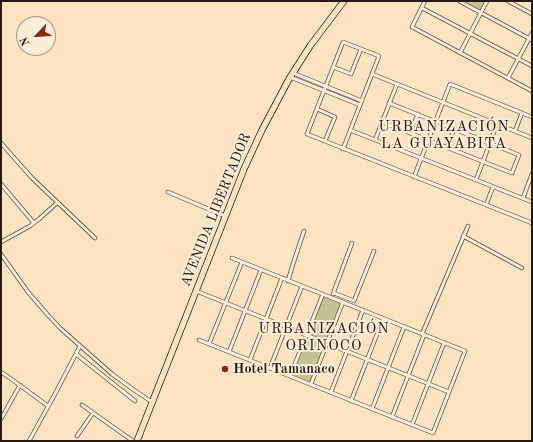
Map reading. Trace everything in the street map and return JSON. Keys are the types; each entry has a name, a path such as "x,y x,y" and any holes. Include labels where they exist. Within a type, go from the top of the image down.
{"highway":[{"name":"AVENIDA LIBERTADOR","path":"137,441 225,216 262,130 291,75 310,46 344,1"}],"street":[{"path":"426,1 412,27 532,91"},
{"path":"459,1 531,39"},
{"path":"460,53 487,1"},
{"path":"508,1 532,14"},
{"path":"422,8 532,66"},
{"path":"508,78 531,39 532,33"},
{"path":"343,149 379,56 343,42 307,134 325,142 532,223"},
{"path":"333,67 351,74 361,49"},
{"path":"372,74 532,138"},
{"path":"291,75 361,103"},
{"path":"375,140 397,84"},
{"path":"414,177 450,84 532,117"},
{"path":"382,122 512,174 517,161 519,155 389,103"},
{"path":"317,109 335,117 325,142"},
{"path":"515,131 522,113"},
{"path":"410,133 418,114"},
{"path":"476,180 497,124"},
{"path":"447,148 454,129"},
{"path":"350,130 532,202"},
{"path":"1,143 23,169 95,238"},
{"path":"523,198 532,174"},
{"path":"1,184 34,223"},
{"path":"486,205 493,187"},
{"path":"168,192 225,216"},
{"path":"1,242 34,223 57,203"},
{"path":"392,417 423,334 468,226"},
{"path":"288,280 304,231"},
{"path":"463,236 522,268"},
{"path":"332,298 352,243"},
{"path":"334,292 354,301 374,251"},
{"path":"1,254 28,292 60,328 134,390 152,402"},
{"path":"199,340 433,433 465,351 232,258"},
{"path":"209,344 242,262"},
{"path":"229,352 261,270"},
{"path":"250,360 282,278"},
{"path":"270,368 302,286"},
{"path":"196,291 449,392"},
{"path":"290,376 323,294"},
{"path":"311,384 343,302"},
{"path":"331,392 363,310"},
{"path":"351,401 383,318"},
{"path":"372,409 404,327"},
{"path":"412,425 444,343"},
{"path":"29,441 80,346"},
{"path":"76,354 135,401"},
{"path":"1,372 48,406"},
{"path":"1,420 20,385"},
{"path":"82,405 134,441"},
{"path":"77,436 93,413"}],"shaded area":[{"path":"462,1 486,1 481,11"},
{"path":"324,296 341,303 326,341 309,334"},
{"path":"308,337 325,344 310,382 293,375"}],"place":[{"name":"Hotel Tamanaco","path":"225,369"}],"district":[{"name":"URBANIZACIÓN LA GUAYABITA","path":"444,136"},
{"name":"URBANIZACIÓN ORINOCO","path":"324,338"}]}
